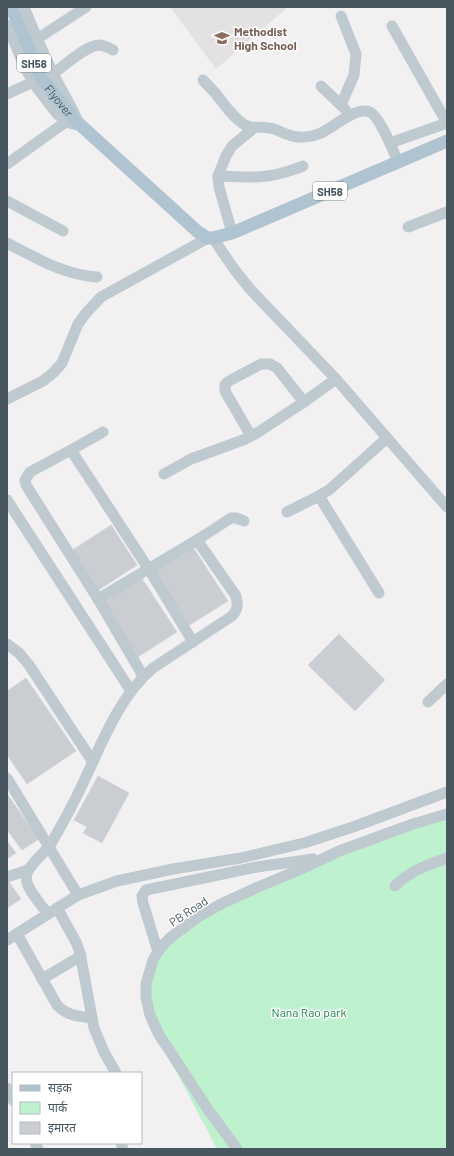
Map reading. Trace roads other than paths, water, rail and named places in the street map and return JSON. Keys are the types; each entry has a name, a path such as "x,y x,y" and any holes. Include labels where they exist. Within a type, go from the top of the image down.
{"main road":[{"name":"Flyover","path":"11,7 42,79 68,117 81,126"},
{"name":"SH58","path":"81,126 198,232 211,238 232,233 447,141"}],"street":[{"path":"24,7 53,74 68,99 81,126"},
{"path":"37,39 86,7"},
{"path":"341,16 356,54 354,75 341,105"},
{"path":"7,25 25,68 33,82 57,114 68,117"},
{"path":"390,143 447,123 392,26"},
{"path":"53,74 93,46 105,46 114,50"},
{"path":"203,80 236,118 244,124 254,128 269,128 294,137 301,138 313,136 360,111 370,112 374,115 390,143 398,162"},
{"path":"7,94 33,82"},
{"path":"321,86 351,115"},
{"path":"7,164 68,117"},
{"path":"232,233 219,187 218,176 226,156 232,146 254,128"},
{"path":"218,176 267,176 281,174 303,166"},
{"path":"7,201 63,231"},
{"path":"408,227 447,212"},
{"path":"7,399 43,381 54,372 62,363 78,324 100,297 211,238 250,289 336,379 447,507"},
{"path":"7,243 58,269 74,274 98,277"},
{"path":"251,436 225,391 225,385 229,381 261,364 270,364 277,368 304,402"},
{"path":"164,474 191,459 251,436 304,402 336,379"},
{"path":"103,432 30,472 25,480 26,485 98,599 143,676"},
{"path":"287,512 329,490 387,438"},
{"path":"71,450 194,642"},
{"path":"319,496 379,593"},
{"path":"7,500 131,691"},
{"path":"98,599 232,518 244,521"},
{"path":"115,1072 97,1038 81,956 76,942 53,911 26,882 26,874 49,847 68,814 115,718 131,691 143,676 153,668 232,616 237,609 238,604 236,596 197,540"},
{"path":"7,644 19,653 29,665 93,762"},
{"path":"428,702 447,684"},
{"path":"7,778 78,895"},
{"path":"7,940 78,895 117,881 241,858 304,843 353,827 447,792"},
{"name":"PB Road","path":"237,1149 207,1108 158,1033 150,1015 146,998 146,984 153,960 158,952 171,937 221,904 339,851 413,824 447,814"},
{"path":"158,952 143,903 142,896 146,890 257,867 326,857"},
{"path":"395,886 412,872 447,858"},
{"path":"7,877 28,870"},
{"path":"17,934 57,1005 62,1010 74,1016 92,1018"},
{"path":"42,978 81,956"},
{"path":"7,1088 12,1098"}],"place":[{"name":"Methodist High School","path":"222,38"}],"park label":[{"name":"Nana Rao park","path":"309,1012"}]}
